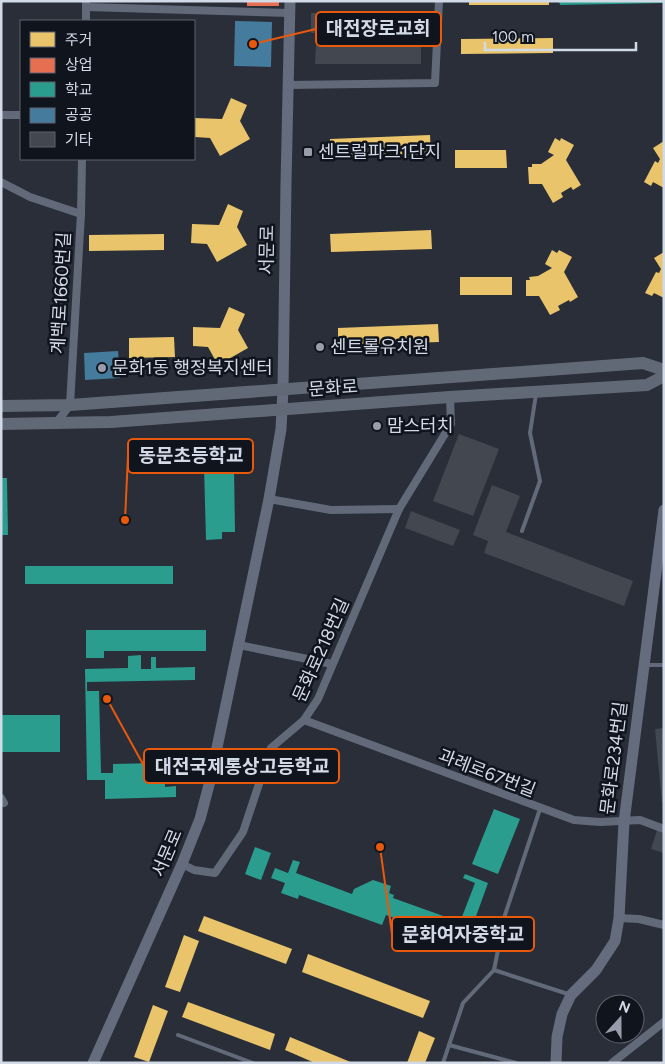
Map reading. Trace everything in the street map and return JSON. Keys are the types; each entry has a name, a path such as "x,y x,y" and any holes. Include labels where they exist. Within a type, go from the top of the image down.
{"main road":[{"name":"서문로","path":"93,1063 182,864 200,819 210,781 269,499 281,429 283,389 290,7"},
{"name":"문화로","path":"1,406 70,405 643,363 664,370"},
{"name":"문화로","path":"1,424 111,422 450,397 647,385 664,376"},
{"name":"문화로234번길","path":"556,1063 562,1014 571,995 596,970 615,941 619,918 624,822 664,510"}],"street":[{"path":"288,85 435,83 439,1"},
{"path":"86,20 86,4 290,7"},
{"path":"1,115 20,115"},
{"name":"계백로1660번길","path":"70,405 81,214 82,160"},
{"path":"1,182 30,197 81,214"},
{"name":"문화로218번길","path":"182,864 194,870 215,873 243,832 271,748 304,720 318,699 399,509 451,424 450,397"},
{"path":"56,423 70,405"},
{"path":"269,499 331,510 399,509"},
{"path":"239,645 332,664"},
{"name":"과례로67번길","path":"304,720 574,820 624,822 640,820 664,829"},
{"path":"619,918 639,919 664,925"},
{"path":"612,1063 664,1022"}],"lane":[{"path":"522,531 540,481 530,433 536,392"},
{"path":"644,665 664,665"},
{"path":"443,1063 463,1003 494,970 505,915 540,809"},
{"path":"494,970 571,995"},
{"path":"178,1035 253,1063"},
{"path":"449,1045 516,1063"}],"building: 주거":[{"path":"469,1 549,1 549,5 469,5"},
{"path":"553,38 553,53 461,54 461,39"},
{"path":"231,98 247,105 240,121 250,139 220,156 210,138 195,137 195,118 222,119"},
{"path":"430,135 431,154 330,158 330,139"},
{"path":"555,138 560,141 561,138 574,145 566,160 581,185 573,190 571,187 561,193 563,197 553,203 542,184 529,184 528,167 532,167 532,164 541,164 554,155 548,152"},
{"path":"664,141 664,188 653,182 651,186 644,182 655,161 658,163 660,159 653,148"},
{"path":"455,150 506,150 507,168 455,168"},
{"path":"228,204 243,211 237,227 247,245 217,262 207,244 191,243 192,224 219,225"},
{"path":"431,230 432,249 331,252 330,234"},
{"path":"164,234 164,250 89,251 89,235"},
{"path":"552,250 557,253 559,250 572,257 564,272 578,297 558,306 560,310 550,315 539,296 526,296 526,280 530,280 529,277 538,276 552,268 545,264"},
{"path":"664,252 664,298 654,293 652,296 645,293 656,272 659,273 661,269 654,258"},
{"path":"460,277 512,277 512,295 460,295"},
{"path":"229,307 245,314 238,330 248,348 218,365 208,347 193,346 193,327 220,328"},
{"path":"438,324 439,342 338,346 338,328"},
{"path":"174,337 175,357 129,358 129,338"},
{"path":"204,916 292,949 286,964 198,931"},
{"path":"184,935 199,941 180,992 165,987"},
{"path":"308,954 430,1001 423,1018 302,972"},
{"path":"188,1002 275,1034 270,1050 182,1017"},
{"path":"153,1005 168,1011 149,1062 134,1057"},
{"path":"419,1031 435,1038 425,1063 407,1063"},
{"path":"290,1037 353,1063 315,1063 285,1050"}],"building: 상업":[{"path":"247,1 279,1 279,6 247,6"}],"building: 학교":[{"path":"559,1 664,1 664,3 560,5"},
{"path":"204,467 234,467 235,532 222,532 222,539 206,540"},
{"path":"1,478 7,478 8,535 1,535"},
{"path":"25,566 173,566 173,584 25,584"},
{"path":"86,630 206,630 206,651 104,651 104,658 86,658"},
{"path":"141,655 141,669 151,669 151,657 156,657 156,668 195,667 195,680 87,682 87,691 99,691 101,773 113,773 113,764 157,763 157,777 165,777 165,787 176,786 176,797 105,799 105,780 87,780 85,669 128,668 128,656"},
{"path":"1,715 60,715 60,752 1,752"},
{"path":"494,809 520,819 498,874 472,864"},
{"path":"255,847 271,853 261,880 245,874"},
{"path":"293,860 300,862 296,873 352,894 354,889 373,880 391,886 389,893 394,895 393,898 460,922 475,883 463,878 465,874 488,883 470,933 455,928 451,939 386,915 382,925 299,895 298,899 281,893 285,883 271,878 275,868 288,873"}],"building: 공공":[{"path":"235,21 272,22 271,67 234,66"},
{"path":"118,351 120,378 85,380 84,353"}],"building: 기타":[{"path":"311,13 416,13 416,32 311,33"},
{"path":"421,44 421,64 315,64 316,45"},
{"path":"459,434 499,449 473,516 433,501"},
{"path":"492,485 520,496 506,532 633,581 624,606 484,553 488,541 473,535"},
{"path":"411,511 460,530 453,546 405,528"},
{"path":"664,728 664,803 662,803 655,729"},
{"path":"657,830 664,833 664,853 651,849"}],"place":[{"name":"대전장로교회","path":"253,44"},
{"name":"센트럴파크1단지","path":"308,152"},
{"name":"센트롤유치원","path":"320,347"},
{"name":"문화1동 행정복지센터","path":"102,368"},
{"name":"맘스터치","path":"377,426"},
{"name":"동문초등학교","path":"125,520"},
{"name":"대전국제통상고등학교","path":"107,699"},
{"name":"문화여자중학교","path":"380,847"}]}
